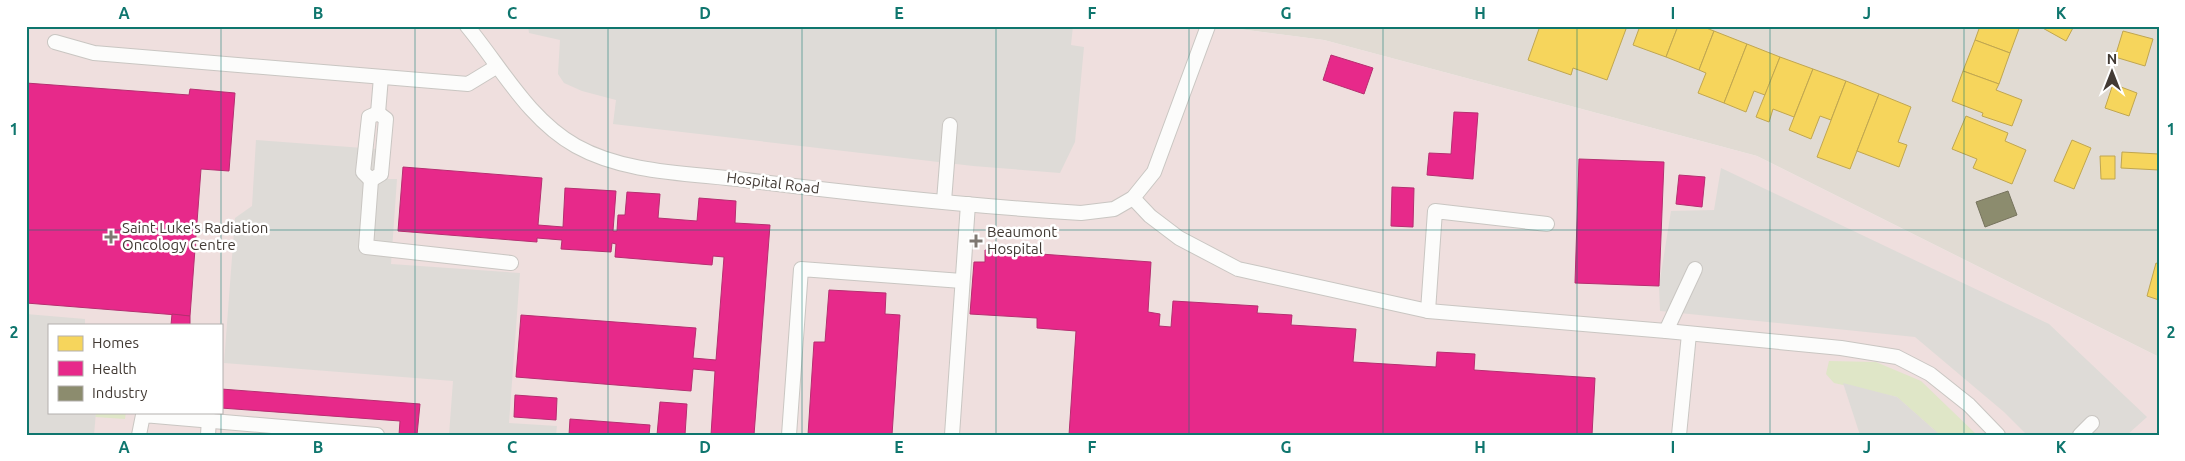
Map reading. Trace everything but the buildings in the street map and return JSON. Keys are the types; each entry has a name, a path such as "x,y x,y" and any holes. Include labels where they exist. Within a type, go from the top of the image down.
{"lane":[{"name":"Hospital Road","path":"467,26 496,67 538,116 575,145 606,160 646,168 968,204 1081,213 1114,209 1133,198"},
{"path":"1208,26 1154,172 1133,198 1150,216 1179,238 1238,269 1428,311 1841,348 1896,357 1930,374 1969,405 1998,435"},
{"path":"55,42 74,49 94,53 468,84 496,67"},
{"path":"382,77 378,113 386,119 381,174 371,180 366,247 511,263"},
{"path":"944,201 950,125"},
{"path":"952,435 968,204"},
{"path":"1428,311 1435,211 1547,224"},
{"path":"789,435 801,269 962,281"},
{"path":"1666,331 1695,269"},
{"path":"1679,435 1689,334"},
{"path":"139,435 143,415 209,419 377,435"},
{"path":"208,435 209,419"},
{"path":"2080,435 2092,423"}],"shaded area":[{"name":"Beaumont Hospital","path":"26,26 1216,26 1324,40 1757,156 2159,357 2159,435 26,435"},
{"path":"528,26 1073,26 1071,45 1084,47 1075,142 1060,173 973,166 613,124 616,100 582,91 564,83 558,74 560,40 529,33"},
{"path":"1216,26 2159,26 2159,357 1757,156 1324,40"},
{"path":"256,140 390,150 388,179 397,179 391,264 520,273 509,423 557,426 556,435 449,435 453,381 224,363 235,218 252,206"},
{"path":"1721,168 2049,324 2147,417 2127,435 2027,435 2004,412 1915,337 1660,311 1659,286 1671,211 1714,210"},
{"path":"26,314 85,319 85,324 48,324 48,414 96,414 94,435 26,435"},
{"path":"1843,383 1897,397 1940,435 1860,435"}],"green space":[{"path":"1829,361 1876,362 1921,381 1977,435 1940,435 1897,397 1834,383 1826,374"},
{"path":"96,414 126,414 125,419 95,417"}],"place":[{"name":"Saint Luke's Radiation Oncology Centre","path":"111,237"},
{"name":"Beaumont Hospital","path":"976,241"}]}
